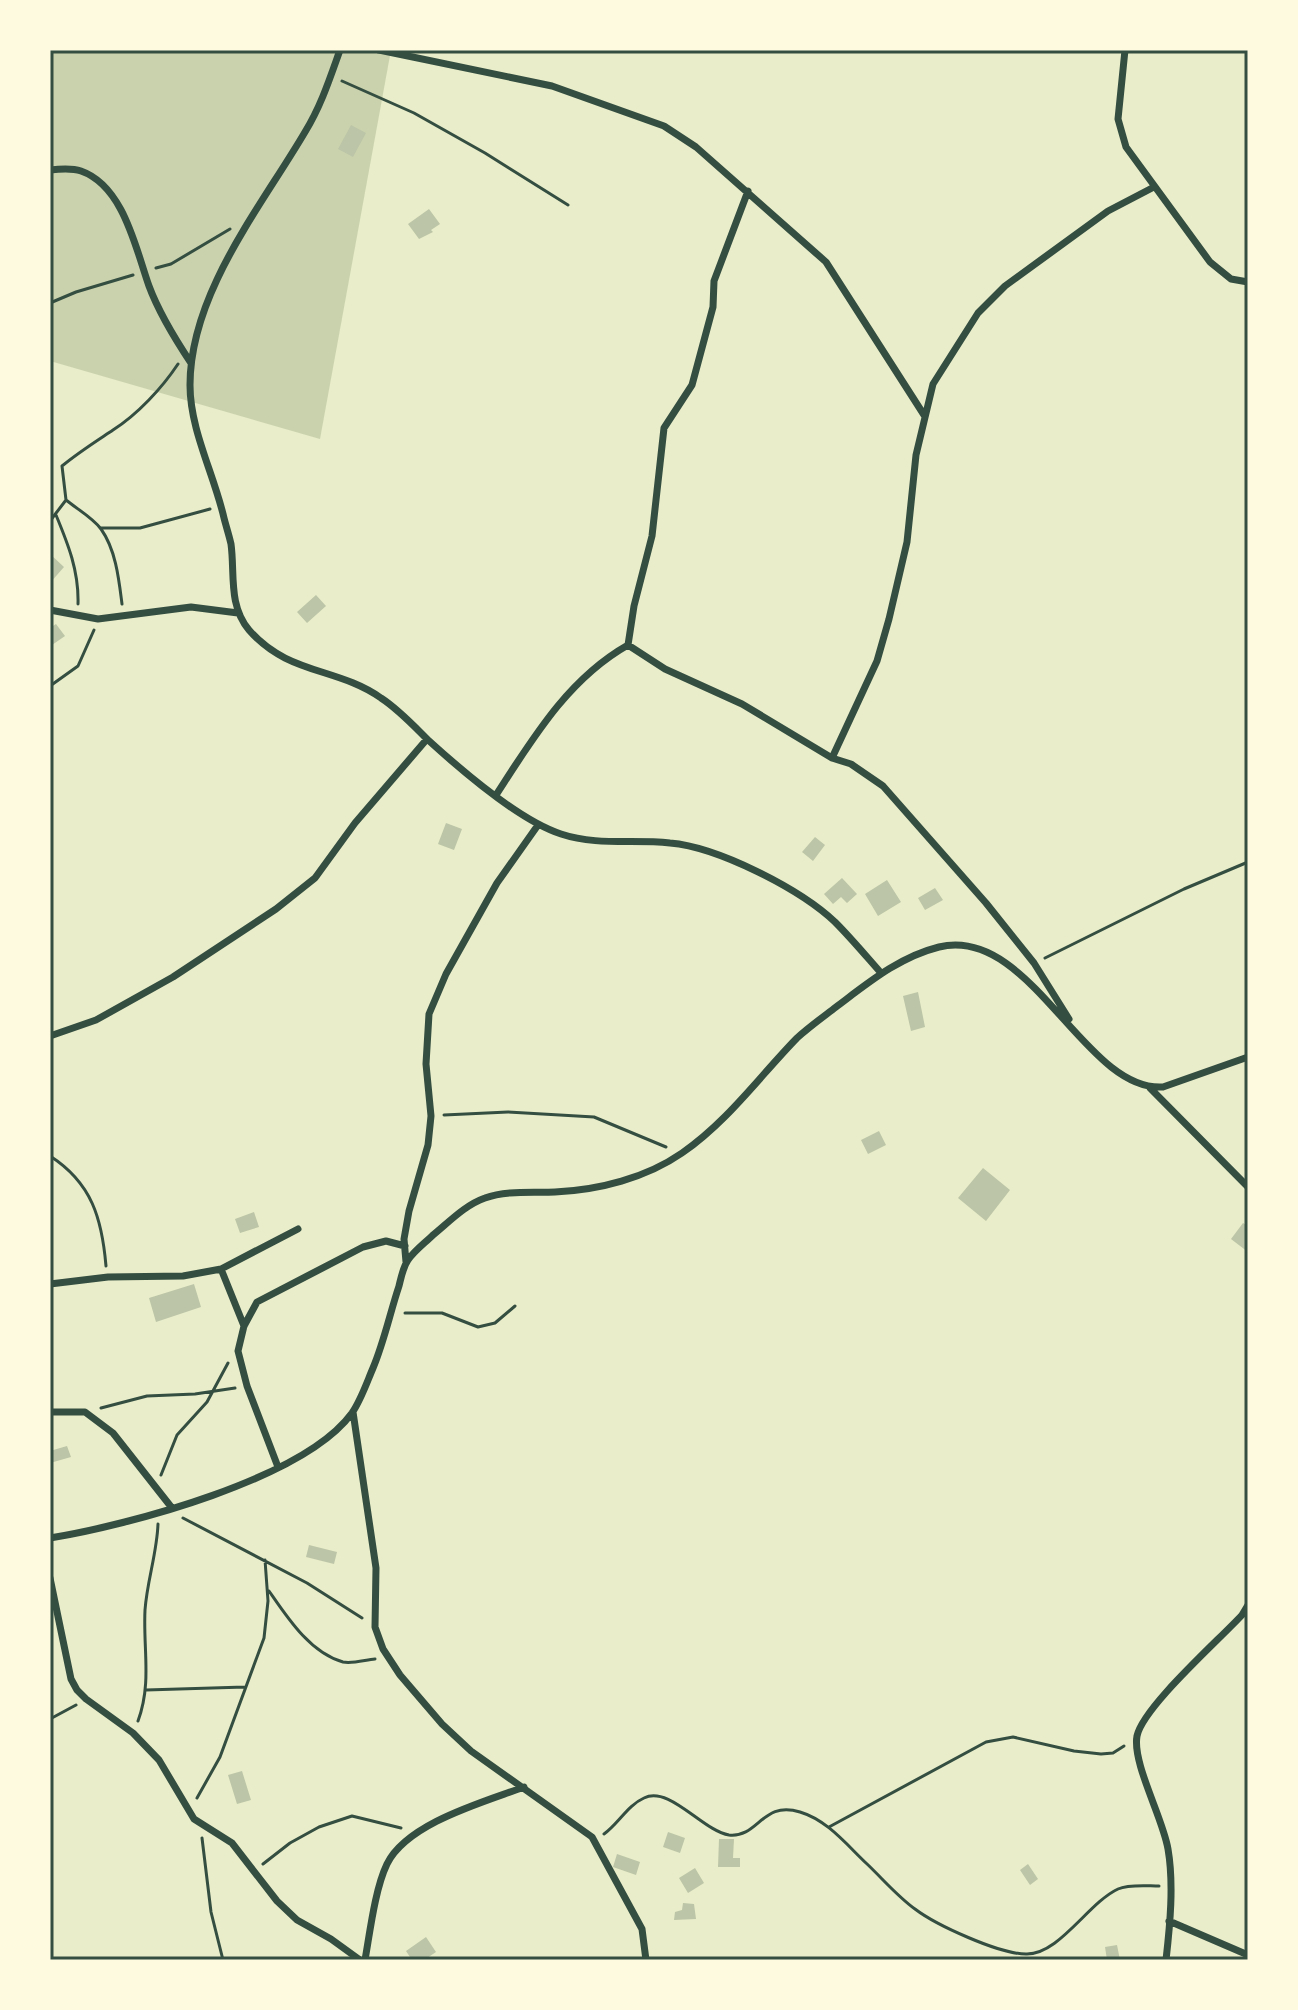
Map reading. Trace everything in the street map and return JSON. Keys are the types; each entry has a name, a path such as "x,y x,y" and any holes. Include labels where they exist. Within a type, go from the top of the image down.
{"street":[{"path":"340,50 306,131 248,220 216,284 200,326 191,363 192,413 231,545 238,613 250,631 287,661 348,681 381,697 427,739 538,825 594,843 671,843 716,854 796,891 834,921 881,973"},
{"path":"379,50 552,86 664,126 696,147 826,262 924,415"},
{"path":"1125,50 1118,119 1126,147 1210,262 1231,279 1248,282"},
{"path":"50,170 80,170 96,179 127,220 157,304 191,363"},
{"path":"832,758 877,661 889,619 907,542 916,455 933,384 978,313 1005,286 1108,211 1154,187"},
{"path":"628,645 634,606 652,536 664,428 692,385 713,307 714,281 748,191"},
{"path":"50,610 98,619 191,607 238,613"},
{"path":"628,645 665,669 742,704 832,758 851,764 883,786 986,903 1034,963 1079,1035"},
{"path":"496,795 539,727 565,696 602,659 628,645"},
{"path":"50,1036 96,1020 173,977 276,909 315,878 355,823 427,739"},
{"path":"50,1538 99,1530 211,1496 316,1447 353,1412 375,1363 406,1262 409,1211 428,1145 431,1116 426,1064 429,1014 446,974 497,883 538,825"},
{"path":"406,1262 460,1212 486,1197 601,1187 646,1173 681,1154 729,1115 799,1036 881,973 905,959 941,946 965,946 1016,969 1111,1067 1150,1088 1248,1187"},
{"path":"1150,1088 1163,1087 1248,1057"},
{"path":"50,1284 108,1277 183,1276 221,1269 298,1229"},
{"path":"278,1467 247,1386 238,1351 244,1326 257,1302 363,1247 386,1241 405,1246"},
{"path":"221,1269 244,1326"},
{"path":"50,1412 85,1412 113,1433 157,1486 165,1510"},
{"path":"353,1412 376,1568 375,1627 388,1657 442,1724 471,1751 592,1837 642,1929 646,1960"},
{"path":"50,1578 71,1679 86,1699 133,1733 159,1760 189,1811 201,1825 232,1843 297,1920 362,1960 387,1863 416,1832 524,1787"},
{"path":"1166,1960 1170,1885 1168,1849 1138,1755 1137,1737 1143,1722 1162,1698 1248,1605"},
{"path":"1169,1921 1248,1955"}],"path":[{"path":"331,76 414,113 568,205"},
{"path":"50,303 76,292 171,264 248,220"},
{"path":"50,521 66,500 62,466 136,410 167,380 185,354"},
{"path":"66,500 101,528 119,577 123,616"},
{"path":"101,528 140,528 221,506"},
{"path":"56,514 72,554 79,587 78,615"},
{"path":"50,686 78,666 98,619"},
{"path":"1034,963 1184,889 1248,862"},
{"path":"431,1116 508,1112 594,1117 681,1154"},
{"path":"50,1156 66,1166 91,1197 103,1232 108,1277"},
{"path":"389,1316 413,1312 442,1313 478,1327 495,1323 515,1306"},
{"path":"157,1486 177,1435 215,1391 229,1360 238,1351"},
{"path":"85,1412 147,1396 247,1386"},
{"path":"133,1733 146,1690 145,1609 165,1510 307,1583 375,1627"},
{"path":"189,1811 220,1757 264,1638 265,1560"},
{"path":"267,1588 289,1620 321,1651 345,1663 388,1657"},
{"path":"146,1690 245,1687"},
{"path":"50,1719 86,1699"},
{"path":"828,1827 986,1742 1013,1737 1101,1754 1113,1753 1137,1737"},
{"path":"592,1837 605,1833 636,1802 648,1795 660,1796 680,1806 709,1828 731,1835 750,1830 771,1812 786,1808 803,1813 828,1827 916,1910 992,1948 1025,1954 1042,1952 1101,1899 1121,1887 1170,1885"},
{"path":"253,1870 300,1837 352,1816 416,1832"},
{"path":"201,1825 211,1912 223,1960"}],"green space":[{"path":"50,50 391,50 320,439 50,361"}],"building":[{"path":"351,125 366,133 353,157 338,149"},
{"path":"429,209 440,224 431,230 433,232 419,239 408,224"},
{"path":"50,554 64,567 50,583"},
{"path":"316,595 326,606 307,623 297,612"},
{"path":"56,624 65,636 52,645 50,628"},
{"path":"446,823 462,829 454,850 438,844"},
{"path":"815,837 825,845 813,861 802,852"},
{"path":"842,878 857,894 847,903 841,897 833,904 824,894"},
{"path":"887,880 901,902 878,916 865,894"},
{"path":"935,888 943,900 925,910 918,898"},
{"path":"918,992 925,1027 911,1031 903,996"},
{"path":"879,1131 886,1145 868,1154 861,1140"},
{"path":"983,1168 1010,1190 986,1221 958,1198"},
{"path":"254,1212 259,1227 240,1233 235,1219"},
{"path":"1243,1223 1248,1226 1248,1252 1231,1239"},
{"path":"194,1284 201,1307 156,1322 149,1298"},
{"path":"67,1446 71,1457 50,1463 50,1451"},
{"path":"309,1545 337,1552 334,1564 306,1557"},
{"path":"242,1771 251,1800 237,1804 228,1775"},
{"path":"668,1832 685,1838 680,1853 663,1847"},
{"path":"719,1839 734,1839 733,1858 740,1858 740,1867 718,1867"},
{"path":"617,1854 640,1862 636,1875 613,1867"},
{"path":"1028,1864 1038,1879 1030,1885 1020,1870"},
{"path":"695,1868 704,1883 688,1893 679,1878"},
{"path":"683,1903 694,1904 696,1919 674,1920 675,1912 682,1910"},
{"path":"426,1937 436,1952 424,1960 412,1960 406,1951"},
{"path":"1117,1945 1120,1960 1107,1960 1105,1947"}]}
